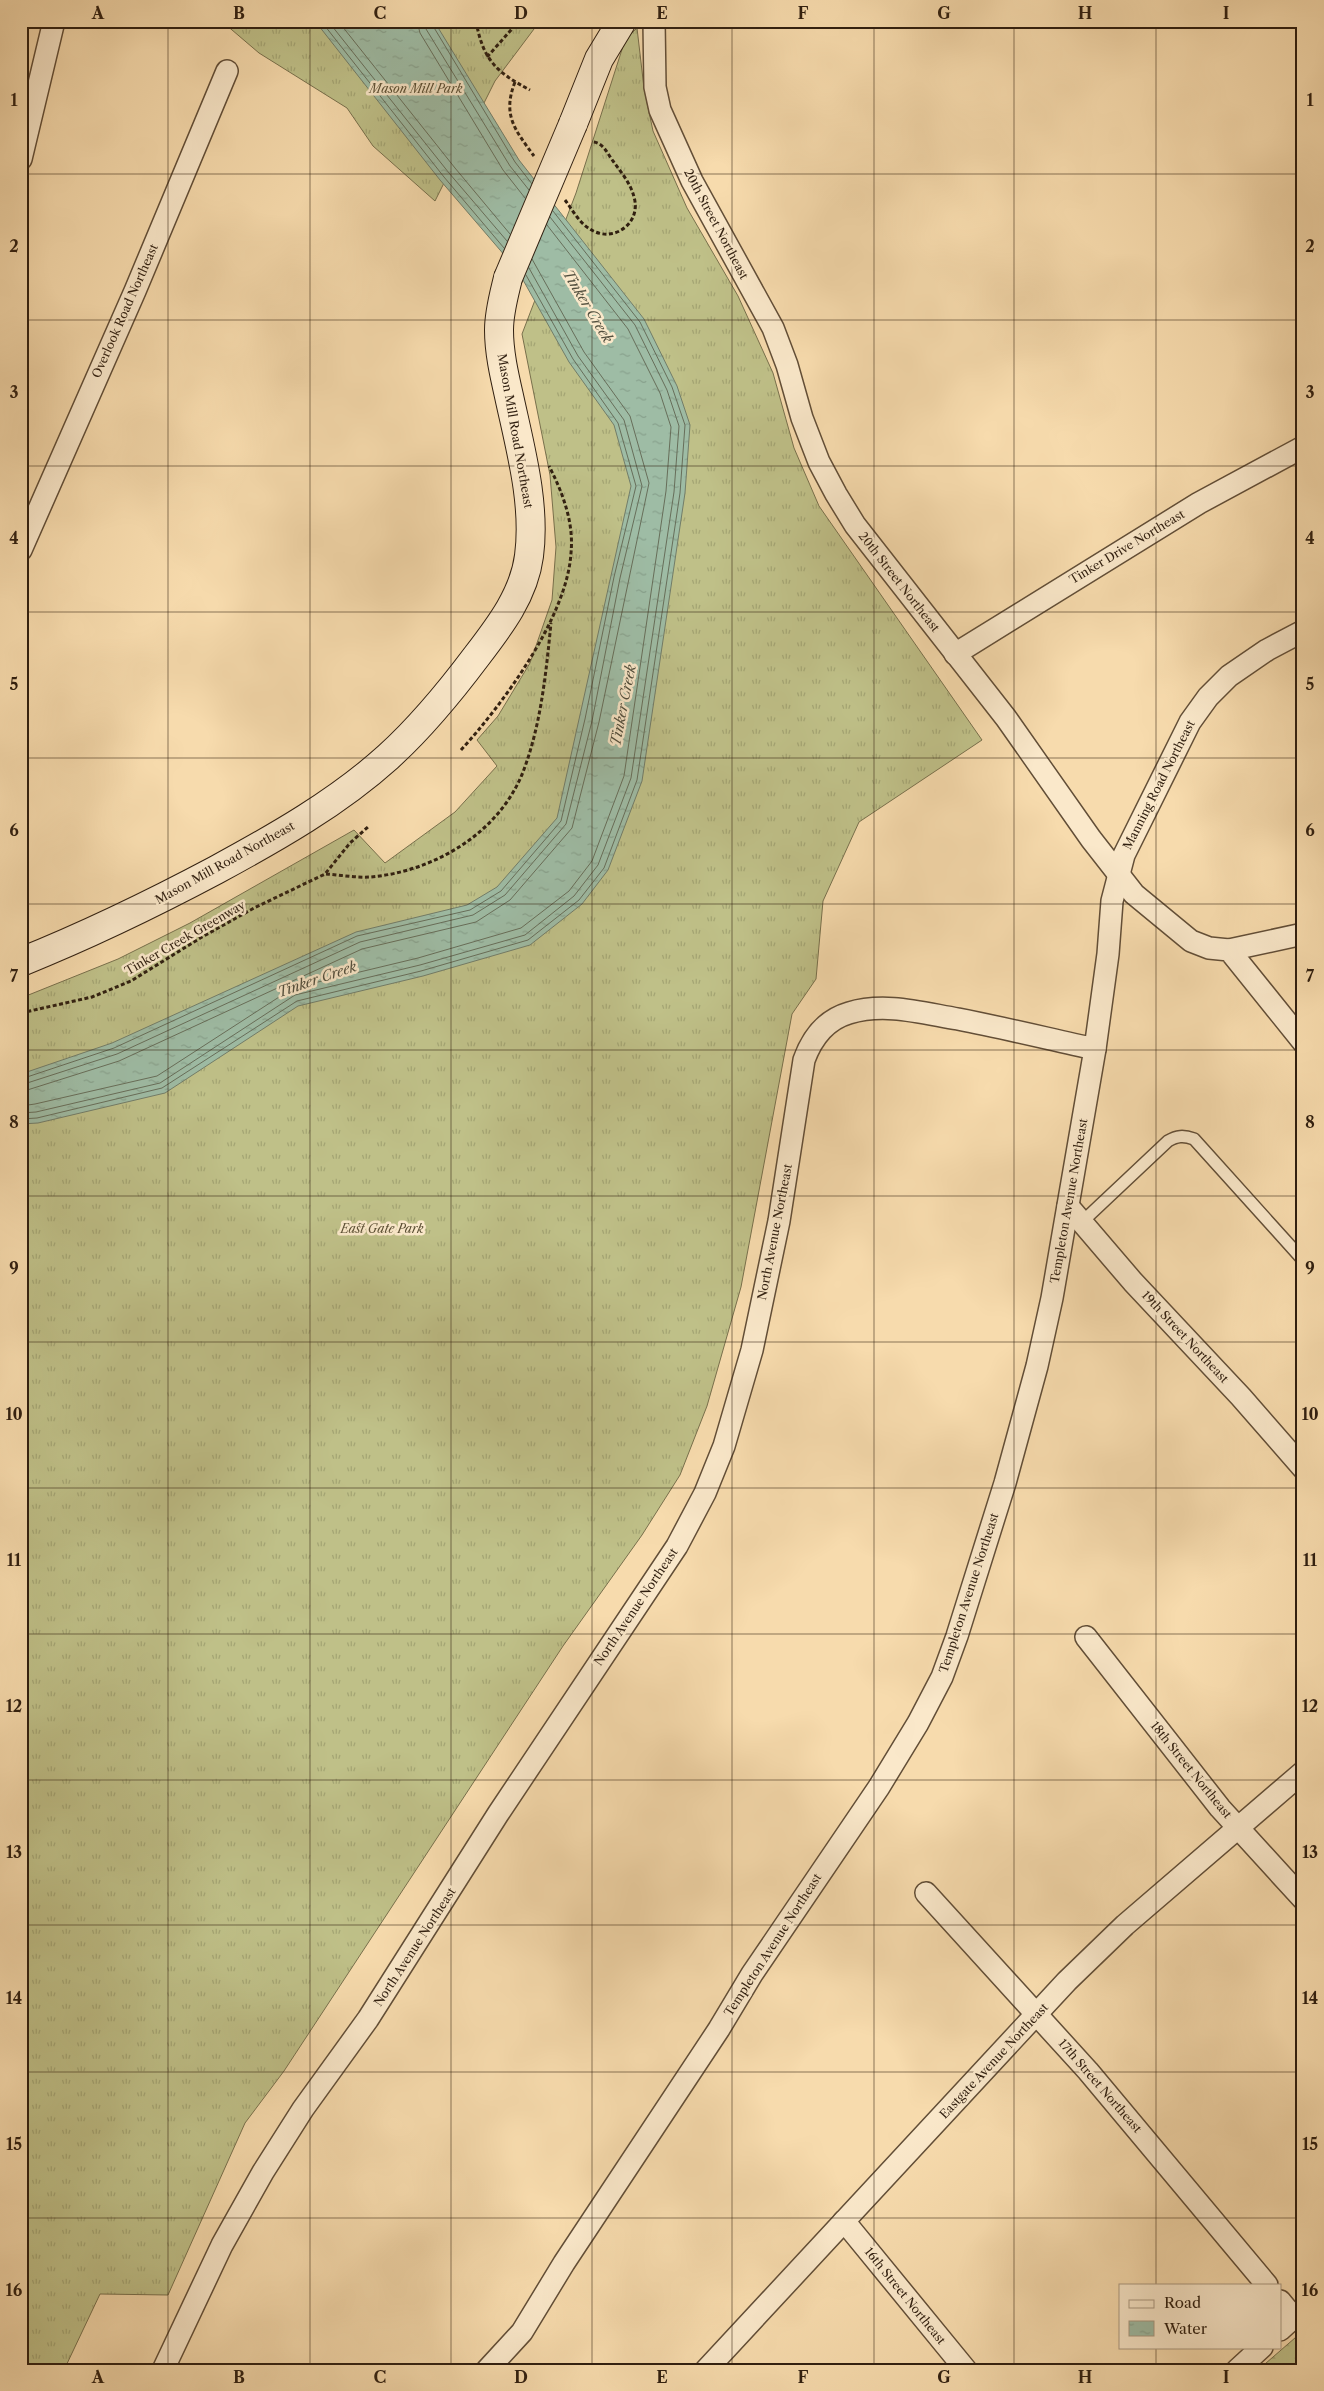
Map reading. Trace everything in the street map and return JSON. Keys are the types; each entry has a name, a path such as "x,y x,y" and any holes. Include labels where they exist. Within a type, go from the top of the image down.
{"street":[{"path":"21,158 54,21"},
{"name":"Mason Mill Road Northeast","path":"21,962 74,940 176,891 254,849 353,785 387,758 422,724 455,686 501,624 525,576 529,557 531,526 529,501 501,356 499,328 502,304 508,278 599,59 622,21"},
{"name":"20th Street Northeast","path":"654,21 655,87 660,110 692,181 773,328 819,462 855,525 954,654 1006,718 1091,839 1134,894 1192,941 1209,948 1229,950"},
{"name":"Overlook Road Northeast","path":"21,550 135,291 228,70"},
{"name":"Tinker Drive Northeast","path":"954,654 1198,503 1303,447"},
{"name":"Manning Road Northeast","path":"1118,873 1136,829 1190,722 1208,697 1229,676 1267,650 1303,631"},
{"name":"Templeton Avenue Northeast","path":"487,2370 522,2332 569,2254 719,2029 752,1974 879,1787 918,1722 942,1677 957,1636 1002,1491 1037,1366 1068,1206 1095,1049 1108,954 1112,901 1118,873"},
{"path":"1303,934 1229,950 1303,1042"},
{"name":"North Avenue Northeast","path":"163,2370 222,2245 263,2172 303,2109 368,2020 498,1814 677,1546 705,1493 724,1446 752,1350 779,1221 804,1060 810,1044 820,1030 833,1020 848,1013 872,1008 899,1008 1008,1029 1095,1049"},
{"name":"19th Street Northeast","path":"1068,1206 1133,1282 1241,1396 1303,1468"},
{"name":"18th Street Northeast","path":"1086,1637 1220,1808 1303,1899"},
{"name":"Eastgate Avenue Northeast","path":"706,2370 1068,1981 1125,1925 1303,1772"},
{"name":"17th Street Northeast","path":"926,1893 1100,2085 1266,2284"},
{"name":"16th Street Northeast","path":"844,2221 966,2370"},
{"path":"1282,2304 1292,2319"},
{"path":"1236,2370 1261,2348"}],"lane":[{"path":"1082,1222 1168,1141 1177,1136 1186,1136 1194,1139 1303,1260"}],"path":[{"path":"476,21 478,35 487,57 498,72 530,90"},
{"path":"487,57 519,21"},
{"name":"Tinker Creek Greenway","path":"325,874 370,877 407,871 446,856 478,834 504,806 523,773 534,734 545,680 551,620"},
{"name":"Tinker Creek Greenway","path":"21,1013 92,997 131,981 245,913 325,874 350,843 369,826"}],"green space":[{"name":"Mason Mill Park","path":"214,21 540,21 495,81 435,201 373,146 347,108 259,53 225,24"},
{"name":"East Gate Park","path":"637,28 644,88 653,131 687,208 738,296 773,373 794,448 819,506 982,740 859,822 823,901 816,979 792,1014 741,1287 707,1406 680,1475 642,1535 563,1646 284,2071 245,2123 168,2295 100,2294 64,2370 21,2370 21,998 118,959 190,923 354,830 385,863 455,812 497,766 477,740 498,716 530,663 552,600 556,547 550,475 522,334 576,193 625,40"},
{"path":"1303,2331 1303,2370 1258,2370"}],"water":[{"name":"Tinker Creek","path":"315,21 434,21 519,160 644,319 677,386 690,425 685,493 642,781 608,870 582,904 530,945 423,976 298,1006 165,1093 38,1123 21,1124 21,1074 112,1043 356,932 467,905 497,887 557,818 631,486 614,425 569,362 518,271 440,180"}]}
